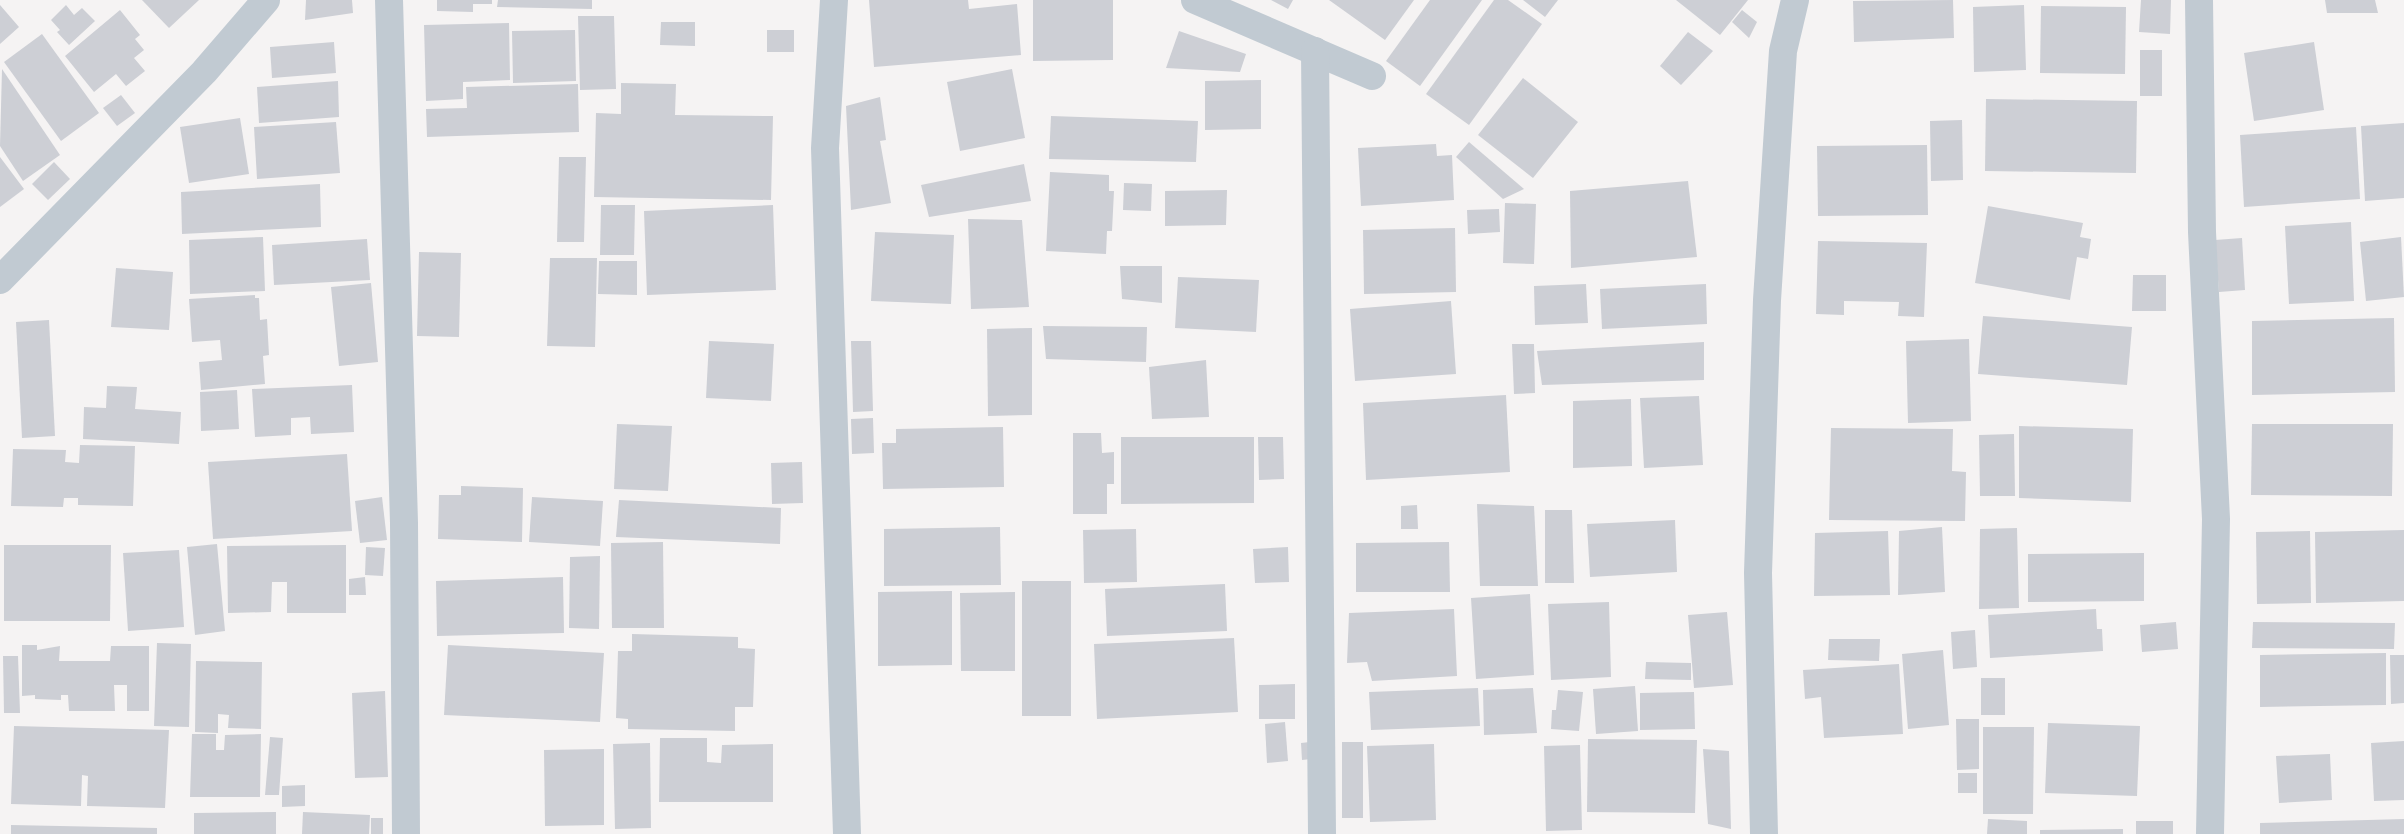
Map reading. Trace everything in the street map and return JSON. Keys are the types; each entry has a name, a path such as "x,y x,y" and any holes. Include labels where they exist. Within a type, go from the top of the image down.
{"street":[{"path":"0,280 204,72 266,0"},
{"path":"388,0 404,523 406,834"},
{"path":"834,0 825,148 847,834"},
{"path":"1195,0 1372,76"},
{"path":"1764,834 1758,573 1766,310 1783,51 1796,0"},
{"path":"2199,0 2202,232 2216,519 2210,834"},
{"path":"1315,51 1322,834"}],"building":[{"path":"142,0 199,0 169,28"},
{"path":"306,0 352,0 353,13 305,20"},
{"path":"437,0 492,0 492,4 473,4 473,12 437,11"},
{"path":"498,0 592,0 592,9 497,7"},
{"path":"869,0 968,0 969,9 1017,4 1021,55 874,67"},
{"path":"1033,0 1113,0 1113,60 1033,61"},
{"path":"1271,0 1293,0 1288,9"},
{"path":"1329,0 1414,0 1385,40"},
{"path":"1430,0 1482,0 1420,86 1386,61"},
{"path":"1494,0 1508,0 1542,24 1469,125 1426,94"},
{"path":"1523,0 1558,0 1545,17"},
{"path":"1676,0 1748,0 1720,35"},
{"path":"1953,0 1954,38 1854,42 1853,1"},
{"path":"2141,0 2171,0 2170,34 2139,32"},
{"path":"2325,0 2375,0 2378,13 2327,13"},
{"path":"0,5 19,27 0,44"},
{"path":"66,5 74,15 82,8 95,21 69,45 57,32 60,30 51,20"},
{"path":"2024,5 2026,70 1974,72 1973,7"},
{"path":"2041,6 2126,7 2125,74 2040,73"},
{"path":"120,10 140,35 135,39 144,50 134,58 145,71 126,86 116,74 94,92 65,56"},
{"path":"1742,10 1757,22 1749,38 1732,22"},
{"path":"578,16 614,16 616,89 580,90"},
{"path":"661,22 695,22 695,46 660,45"},
{"path":"509,23 510,80 463,82 463,99 426,101 424,25"},
{"path":"575,30 576,81 513,83 512,31"},
{"path":"767,30 794,30 794,52 767,52"},
{"path":"1179,31 1246,54 1240,72 1166,68"},
{"path":"1688,32 1713,51 1681,85 1660,66"},
{"path":"42,34 99,113 61,141 4,62"},
{"path":"334,42 336,73 272,78 270,47"},
{"path":"2314,42 2324,110 2254,121 2244,53"},
{"path":"2140,50 2162,50 2162,96 2140,96"},
{"path":"2,69 60,155 23,181 0,146"},
{"path":"1012,69 1025,138 960,151 947,82"},
{"path":"1523,78 1578,122 1533,178 1478,135"},
{"path":"1261,80 1261,129 1205,130 1205,81"},
{"path":"338,81 339,117 259,123 257,87"},
{"path":"621,83 676,84 675,115 773,116 771,200 594,197 596,113 621,114"},
{"path":"578,84 579,132 427,137 426,109 467,108 466,87"},
{"path":"121,95 135,113 117,126 103,108"},
{"path":"880,97 886,140 880,141 891,203 851,210 846,106"},
{"path":"1986,99 2137,101 2136,173 1985,171"},
{"path":"1051,116 1198,121 1196,162 1049,159"},
{"path":"240,118 249,174 189,183 180,127"},
{"path":"1962,120 1963,180 1931,181 1930,121"},
{"path":"336,122 340,173 257,179 254,127"},
{"path":"2404,123 2404,198 2365,201 2361,126"},
{"path":"2356,127 2360,199 2244,207 2240,135"},
{"path":"1469,142 1524,189 1503,199 1456,157"},
{"path":"1436,144 1437,156 1452,155 1454,200 1361,206 1358,148"},
{"path":"1927,145 1928,215 1818,216 1817,146"},
{"path":"0,157 24,189 0,207"},
{"path":"559,157 586,157 584,242 557,242"},
{"path":"54,162 70,179 48,200 32,184"},
{"path":"1024,164 1031,201 929,217 921,185"},
{"path":"1050,172 1109,175 1109,191 1114,191 1112,231 1107,231 1106,254 1046,251"},
{"path":"1688,181 1697,257 1571,268 1570,191"},
{"path":"1124,183 1152,184 1151,211 1123,210"},
{"path":"320,184 321,227 182,234 181,192"},
{"path":"1227,190 1226,225 1165,226 1165,191"},
{"path":"1505,203 1536,204 1534,264 1503,263"},
{"path":"601,205 635,205 634,255 600,255"},
{"path":"773,205 776,290 647,295 644,211"},
{"path":"1988,206 2083,223 2080,237 2091,239 2088,259 2077,257 2070,300 1975,283"},
{"path":"1499,209 1500,232 1468,234 1467,210"},
{"path":"968,219 1022,220 1029,307 971,309"},
{"path":"2351,222 2354,301 2289,304 2285,226"},
{"path":"1455,228 1456,292 1364,294 1363,230"},
{"path":"875,232 954,235 951,304 871,301"},
{"path":"263,237 265,291 190,294 189,240"},
{"path":"2401,237 2404,297 2366,301 2360,242"},
{"path":"2242,238 2245,290 2219,292 2215,240"},
{"path":"367,239 370,280 274,285 272,245"},
{"path":"1818,241 1927,243 1924,317 1898,316 1899,302 1844,301 1844,315 1816,314"},
{"path":"419,252 461,253 459,337 417,336"},
{"path":"550,258 597,258 595,347 547,346"},
{"path":"599,261 637,261 637,295 598,294"},
{"path":"1120,266 1162,266 1162,303 1122,299"},
{"path":"116,268 173,272 169,330 111,327"},
{"path":"2133,275 2166,275 2166,311 2132,311"},
{"path":"1178,277 1259,280 1256,332 1175,328"},
{"path":"371,283 378,362 339,366 331,287"},
{"path":"1586,284 1588,323 1535,325 1534,286"},
{"path":"1706,284 1707,324 1602,329 1600,289"},
{"path":"255,295 255,298 259,298 260,320 267,319 269,355 263,356 265,384 201,390 199,362 222,360 220,340 192,342 189,299"},
{"path":"1451,301 1456,374 1355,381 1350,309"},
{"path":"1983,316 2132,327 2127,385 1978,374"},
{"path":"2394,318 2395,392 2252,395 2252,321"},
{"path":"49,320 55,436 22,438 16,322"},
{"path":"1043,326 1147,327 1146,362 1046,359"},
{"path":"1032,328 1032,415 988,416 987,329"},
{"path":"1969,339 1971,421 1908,423 1906,341"},
{"path":"709,341 774,344 771,401 706,398"},
{"path":"851,341 871,341 873,411 853,412"},
{"path":"1704,342 1704,380 1542,385 1537,351"},
{"path":"1512,344 1534,344 1535,393 1514,394"},
{"path":"1206,360 1209,417 1152,419 1149,367"},
{"path":"352,385 354,432 311,434 310,417 291,418 291,435 255,437 252,389"},
{"path":"107,386 137,387 135,409 181,412 179,444 83,439 84,407 106,408"},
{"path":"237,390 239,429 201,431 200,392"},
{"path":"1506,395 1510,472 1366,480 1363,403"},
{"path":"1699,396 1703,465 1644,468 1640,398"},
{"path":"1631,399 1632,466 1573,468 1573,401"},
{"path":"873,418 874,453 852,454 851,419"},
{"path":"617,424 672,426 668,491 614,489"},
{"path":"2252,424 2393,424 2392,496 2251,495"},
{"path":"2019,426 2133,429 2131,502 2019,498"},
{"path":"1003,427 1004,487 883,489 882,443 896,443 896,429"},
{"path":"1831,428 1953,429 1952,471 1966,472 1965,521 1829,520"},
{"path":"1073,433 1101,433 1102,453 1114,452 1114,484 1107,484 1107,514 1073,514"},
{"path":"2014,434 2015,496 1980,496 1979,435"},
{"path":"1121,437 1254,437 1254,503 1121,504"},
{"path":"1258,437 1283,437 1284,479 1259,480"},
{"path":"80,445 135,446 133,506 78,505 78,498 64,498 63,507 11,506 13,449 66,450 65,462 79,463"},
{"path":"347,454 352,531 213,539 208,462"},
{"path":"802,462 803,503 772,504 771,463"},
{"path":"461,486 523,488 522,542 438,539 439,495 461,495"},
{"path":"382,497 387,540 360,543 355,501"},
{"path":"532,497 603,501 600,546 529,542"},
{"path":"619,500 781,508 780,544 616,537"},
{"path":"1477,504 1534,506 1538,586 1480,586"},
{"path":"1417,505 1418,529 1401,529 1401,506"},
{"path":"1545,510 1572,510 1574,583 1545,583"},
{"path":"1675,520 1677,572 1590,577 1587,524"},
{"path":"1000,527 1001,585 884,586 884,529"},
{"path":"1942,527 1945,592 1898,595 1899,531"},
{"path":"2017,528 2019,608 1979,609 1980,529"},
{"path":"1136,529 1137,582 1084,583 1083,530"},
{"path":"2404,530 2404,601 2316,603 2315,532"},
{"path":"1888,531 1890,595 1814,596 1815,533"},
{"path":"2310,531 2311,603 2257,604 2256,532"},
{"path":"663,542 664,628 612,628 611,543"},
{"path":"1449,542 1450,592 1356,592 1356,543"},
{"path":"217,544 225,631 195,635 187,547"},
{"path":"4,545 111,545 110,621 4,621"},
{"path":"346,545 346,613 287,613 287,582 272,582 271,612 228,613 227,546"},
{"path":"366,547 385,548 383,576 365,575"},
{"path":"1288,547 1289,582 1255,583 1253,549"},
{"path":"179,550 184,627 128,631 123,553"},
{"path":"2144,553 2144,601 2028,602 2028,554"},
{"path":"600,556 599,629 569,628 570,557"},
{"path":"365,577 366,595 349,595 349,579"},
{"path":"563,577 564,633 437,636 436,581"},
{"path":"1022,581 1071,581 1071,716 1022,716"},
{"path":"1225,584 1227,631 1107,636 1105,589"},
{"path":"952,591 952,665 878,666 878,592"},
{"path":"1015,592 1015,671 961,671 960,593"},
{"path":"1530,594 1534,675 1476,679 1471,598"},
{"path":"1609,602 1611,677 1551,680 1548,604"},
{"path":"1454,609 1457,676 1372,681 1367,662 1347,663 1349,613"},
{"path":"2096,609 2097,629 2102,629 2103,651 1990,658 1988,615"},
{"path":"1727,612 1733,685 1694,688 1688,615"},
{"path":"2176,622 2178,649 2142,652 2140,625"},
{"path":"2253,622 2395,623 2394,649 2252,648"},
{"path":"1975,630 1977,667 1953,669 1951,632"},
{"path":"632,634 738,637 738,648 755,649 753,707 735,707 735,731 628,729 628,719 616,718 618,651 632,651"},
{"path":"1234,638 1238,712 1097,719 1094,644"},
{"path":"1829,639 1880,639 1879,661 1828,660"},
{"path":"157,643 191,644 189,727 154,726"},
{"path":"22,645 37,645 37,650 60,646 59,661 110,661 111,646 149,646 149,711 127,711 127,685 114,685 115,711 69,711 68,695 61,695 61,700 35,699 35,695 22,696"},
{"path":"448,645 604,653 600,722 444,715"},
{"path":"1943,650 1949,725 1908,729 1902,654"},
{"path":"2386,653 2386,705 2260,707 2260,655"},
{"path":"2390,655 2404,655 2404,703 2391,704"},
{"path":"3,656 18,656 20,713 4,713"},
{"path":"196,661 262,662 261,729 228,728 229,715 218,714 218,733 195,732"},
{"path":"1646,662 1691,663 1691,680 1645,679"},
{"path":"1899,664 1903,734 1824,738 1821,697 1805,699 1803,670"},
{"path":"1981,678 2005,678 2005,715 1981,715"},
{"path":"1295,684 1295,719 1259,719 1259,685"},
{"path":"1635,686 1638,731 1596,734 1593,689"},
{"path":"1478,688 1480,726 1371,730 1369,692"},
{"path":"1533,688 1537,733 1484,735 1483,690"},
{"path":"1558,690 1583,692 1579,731 1551,729 1552,710 1556,710"},
{"path":"385,691 388,777 355,778 352,693"},
{"path":"1694,692 1695,729 1640,730 1640,693"},
{"path":"1956,719 1979,719 1979,769 1957,770"},
{"path":"1285,722 1288,761 1267,763 1265,724"},
{"path":"2048,723 2140,726 2137,796 2045,793"},
{"path":"14,726 169,730 165,808 87,806 88,776 82,775 81,806 11,804"},
{"path":"1983,727 2034,727 2033,814 1983,814"},
{"path":"192,734 216,734 216,750 224,750 225,735 261,734 260,797 190,797"},
{"path":"270,737 283,738 279,795 265,795"},
{"path":"660,738 707,738 707,762 721,763 722,745 773,744 773,802 659,802"},
{"path":"1588,739 1697,740 1695,813 1587,812"},
{"path":"2404,741 2404,800 2374,801 2371,743"},
{"path":"1310,742 1311,759 1302,760 1301,743"},
{"path":"1342,742 1363,742 1363,818 1342,818"},
{"path":"650,743 651,828 615,829 613,744"},
{"path":"1434,744 1436,820 1370,822 1367,746"},
{"path":"1580,745 1582,830 1546,831 1544,746"},
{"path":"604,749 604,825 545,826 544,750"},
{"path":"1703,749 1729,751 1731,829 1708,824"},
{"path":"2330,754 2332,800 2279,803 2276,756"},
{"path":"1958,773 1977,773 1977,793 1958,793"},
{"path":"305,785 305,806 282,807 282,786"},
{"path":"276,812 276,834 194,834 194,813"},
{"path":"303,812 370,815 369,834 302,834"},
{"path":"371,818 383,818 383,834 371,834"},
{"path":"1988,819 2027,821 2027,834 1987,834"},
{"path":"2404,819 2404,834 2260,834 2260,823"},
{"path":"2136,821 2173,821 2173,834 2136,834"},
{"path":"11,825 157,828 157,834 11,834"},
{"path":"2123,829 2123,834 2040,834 2040,830"}]}
